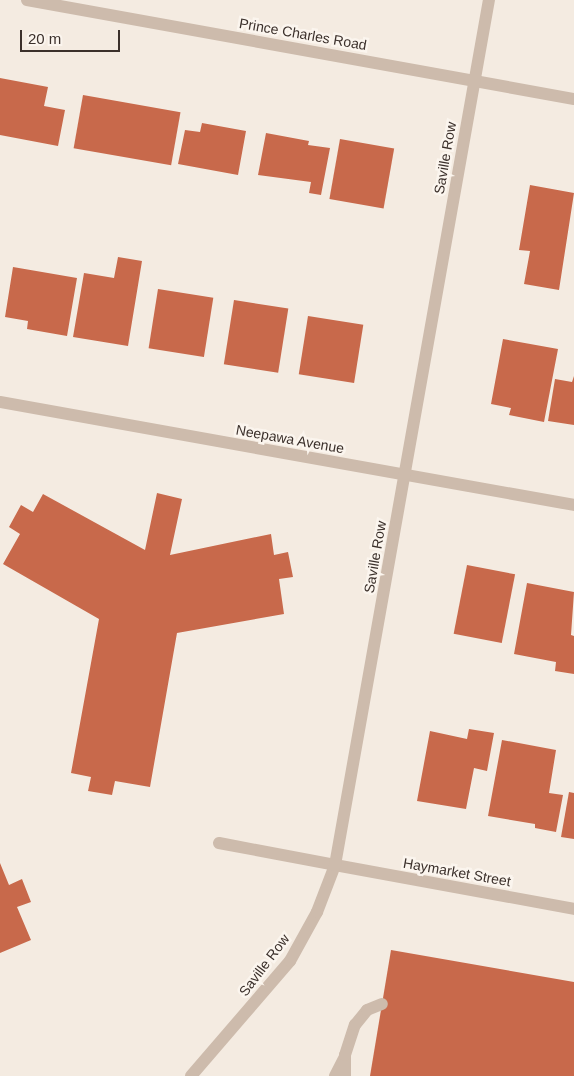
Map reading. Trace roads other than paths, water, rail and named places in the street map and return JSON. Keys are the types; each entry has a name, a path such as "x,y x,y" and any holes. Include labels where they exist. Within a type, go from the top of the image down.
{"street":[{"name":"Prince Charles Road","path":"27,0 474,80 574,100"},
{"name":"Saville Row","path":"191,1076 290,961 317,912 335,865 489,0"},
{"name":"Neepawa Avenue","path":"0,402 574,505"},
{"name":"Haymarket Street","path":"218,843 574,908"},
{"path":"335,1076 345,1055 355,1025 367,1010 382,1004"},
{"path":"345,1055 345,1076"}]}
